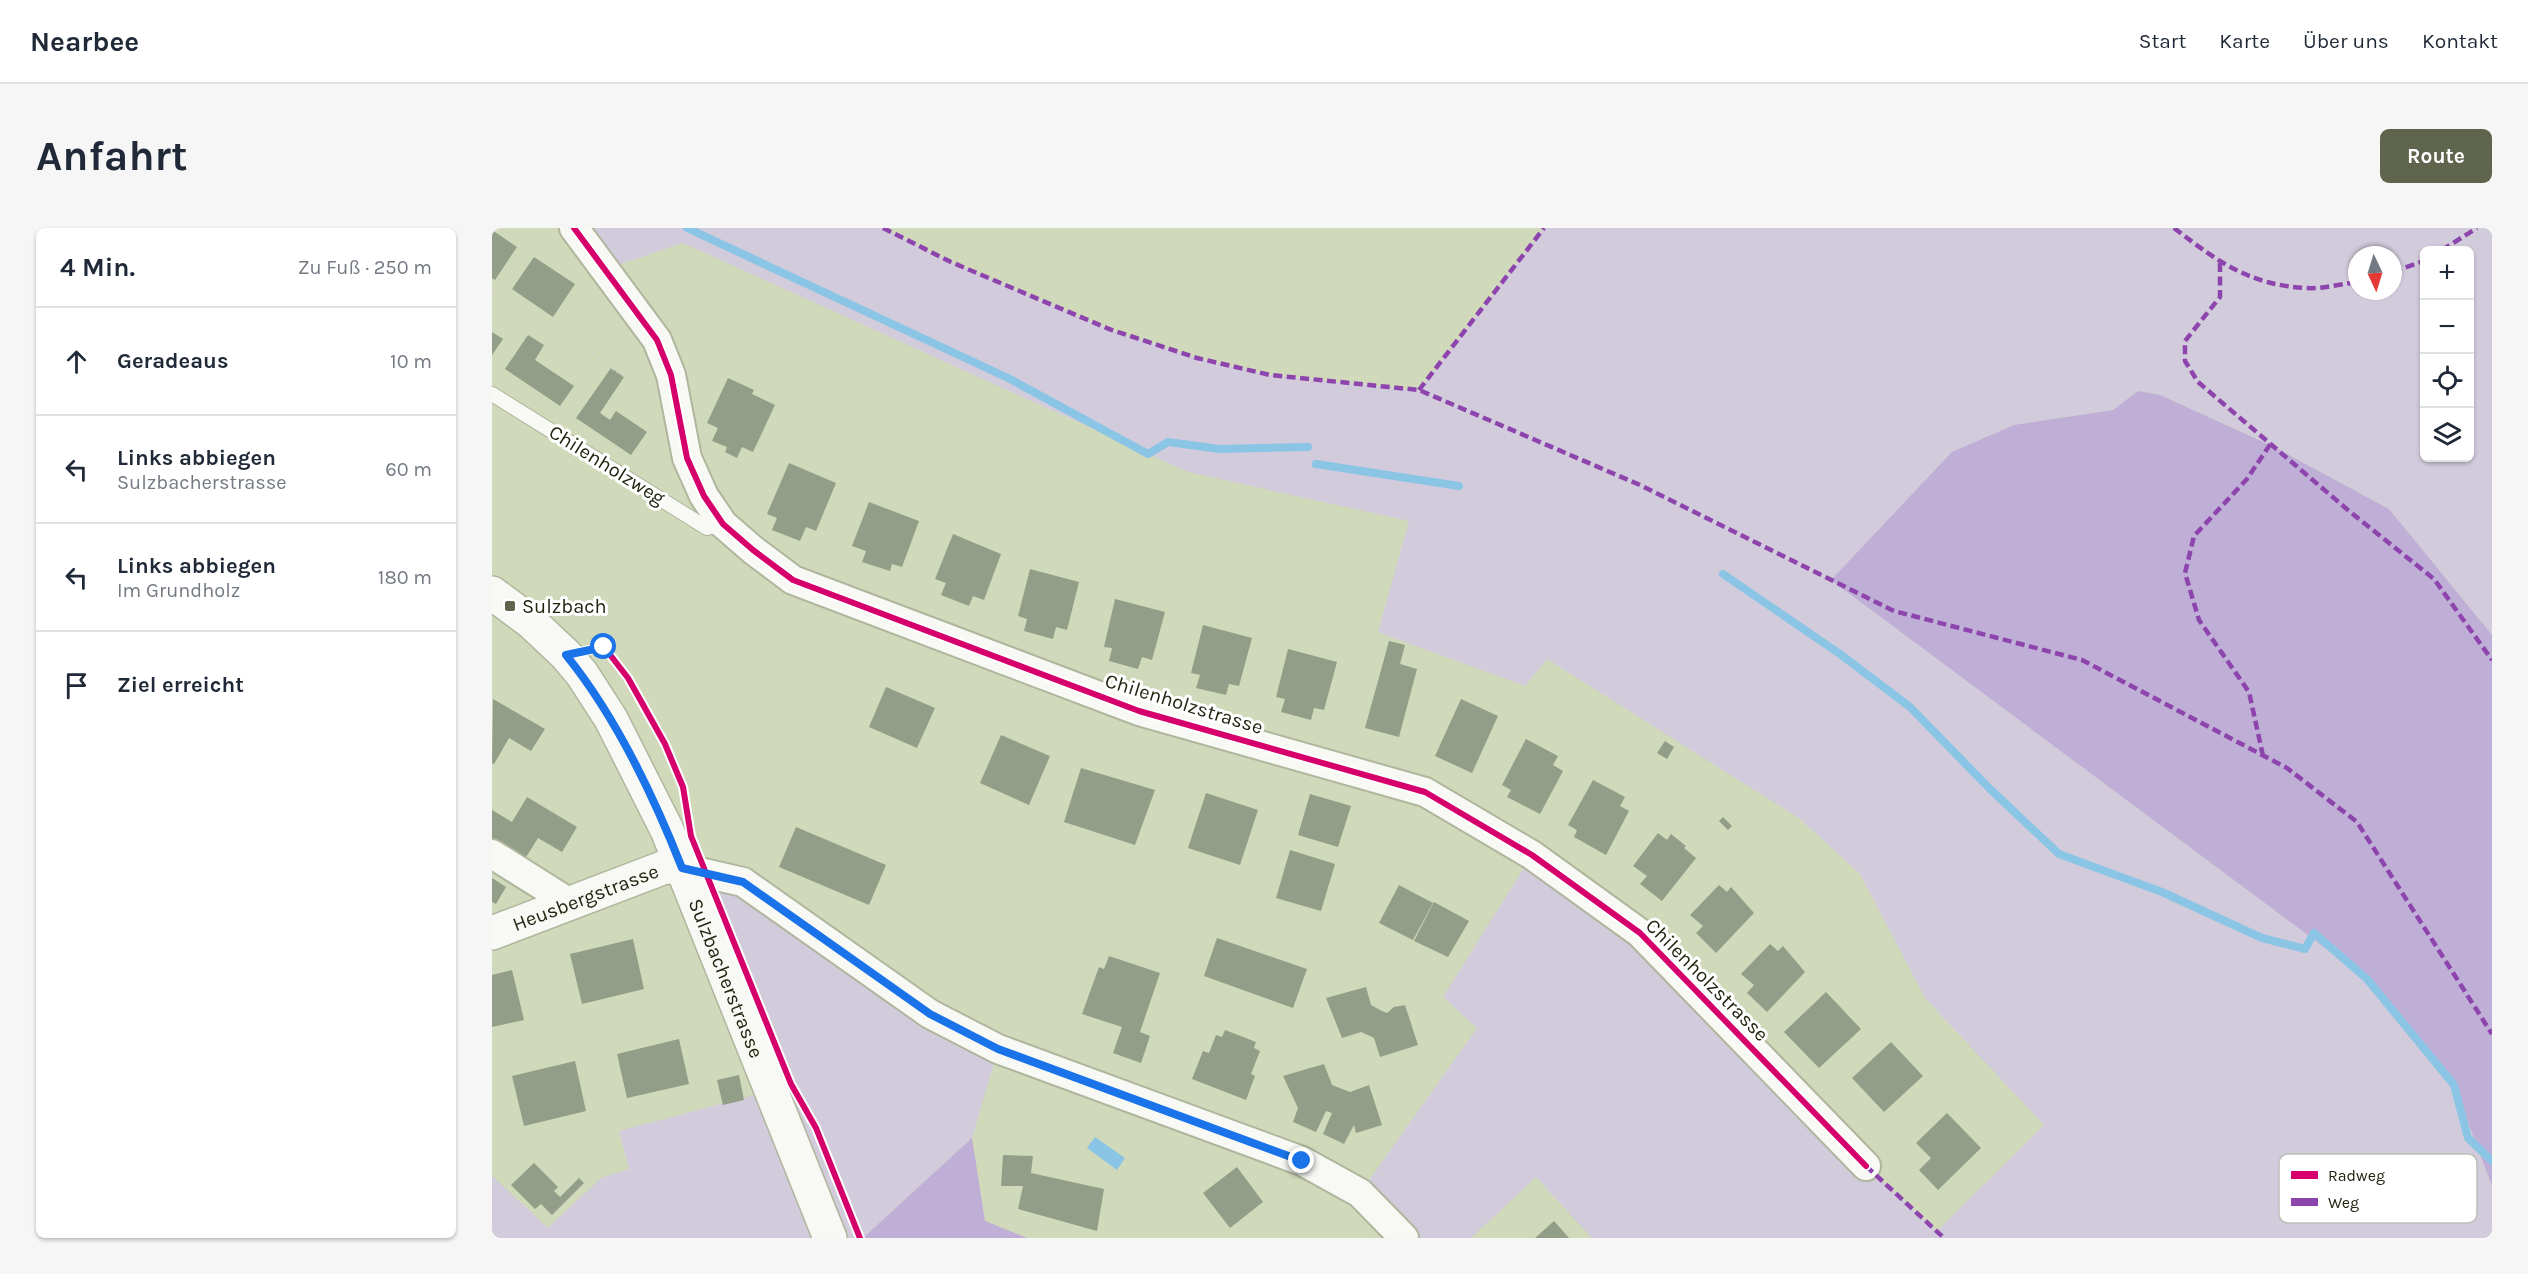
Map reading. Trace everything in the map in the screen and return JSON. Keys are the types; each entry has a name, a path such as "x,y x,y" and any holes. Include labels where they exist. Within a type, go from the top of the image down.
{"street":[{"name":"Chilenholzstrasse","path":"574,228 657,340 671,375 687,458 704,496 723,524 793,580 1139,711 1425,792 1532,855 1640,933 1866,1166"},
{"name":"Sulzbacherstrasse","path":"492,593 531,622 566,655 582,674 610,719 667,830 830,1238"},
{"path":"492,854 570,903"},
{"name":"Heusbergstrasse","path":"492,933 665,867 682,868"},
{"path":"682,868 743,882 930,1014 998,1049 1302,1161 1360,1193 1404,1238"}],"lane":[{"name":"Chilenholzweg","path":"492,394 707,528 723,524"}],"path":[{"path":"492,290 676,409"}],"shaded area":[{"path":"574,228 883,228 951,262 1109,329 1197,358 1270,375 1419,390 1544,228 2492,228 2492,635 2389,509 2272,446 2160,395 2138,391 2113,410 2014,425 1832,580 2367,979 2454,1085 2492,1186 2492,1238 1592,1238 1536,1177 1471,1238 1404,1238 1360,1193 1477,1028 1443,997 1532,855 1640,933 1866,1166 1937,1231 2044,1125 1925,998 1860,874 1800,819 1547,659 1525,686 1378,632 1409,521 1188,472 683,243 606,269"},
{"path":"2138,391 2160,395 2272,446 2389,509 2492,635 2492,1186 2454,1085 2367,979 1831,580 1952,452 2014,425 2113,410"},
{"path":"682,868 706,872 998,1049 972,1138 863,1238 492,1238 492,1176 548,1228 601,1178 629,1169 619,1131 771,1091"},
{"path":"972,1138 985,1221 1027,1238 863,1238"}],"water":[{"path":"1095,1137 1125,1158 1117,1170 1087,1148"}],"building":[{"path":"492,230 517,247 495,280 492,278"},
{"path":"534,257 575,284 553,317 512,289"},
{"path":"492,332 503,339 492,355"},
{"path":"528,335 544,345 535,360 574,386 560,406 505,369"},
{"path":"611,368 624,377 600,413 610,420 616,411 647,432 631,455 576,418"},
{"path":"728,378 754,390 752,394 775,405 753,452 742,447 737,458 725,452 727,447 712,441 718,428 707,423"},
{"path":"789,463 836,483 816,531 806,527 800,541 772,530 777,518 767,514"},
{"path":"869,502 919,521 902,567 892,564 890,571 862,562 866,551 852,546"},
{"path":"953,534 1001,554 984,600 973,596 969,606 941,595 946,583 935,579"},
{"path":"1030,569 1079,582 1067,630 1056,627 1053,639 1024,631 1027,619 1018,616"},
{"path":"1115,599 1165,612 1152,660 1142,657 1138,669 1109,661 1112,648 1104,647"},
{"path":"1203,625 1252,638 1239,686 1229,684 1226,695 1196,688 1200,675 1191,673"},
{"path":"1389,641 1405,645 1400,664 1417,669 1399,737 1365,728"},
{"path":"1288,649 1337,662 1324,710 1314,708 1311,720 1281,712 1285,699 1276,697"},
{"path":"886,687 935,708 917,748 869,727"},
{"path":"493,699 545,729 531,751 509,738 494,764 492,763"},
{"path":"1461,699 1498,716 1472,773 1435,756"},
{"path":"1001,735 1050,756 1029,805 980,783"},
{"path":"1526,739 1558,756 1553,765 1563,771 1540,814 1507,797 1511,790 1502,785"},
{"path":"1665,741 1674,747 1667,759 1657,753"},
{"path":"1081,768 1155,790 1135,845 1064,822"},
{"path":"1593,780 1625,797 1620,806 1629,811 1606,855 1574,837 1577,830 1568,825"},
{"path":"1206,793 1258,810 1240,865 1188,848"},
{"path":"1310,794 1351,806 1338,847 1298,835"},
{"path":"527,797 577,827 562,852 538,838 523,862 492,844 492,810 512,822"},
{"path":"1723,817 1732,826 1728,830 1719,821"},
{"path":"796,827 886,865 869,905 779,867"},
{"path":"1658,833 1667,840 1671,834 1696,858 1662,901 1640,884 1647,876 1633,866"},
{"path":"1290,850 1335,864 1321,911 1276,898"},
{"path":"492,878 506,887 496,904 492,902"},
{"path":"1399,885 1433,903 1413,940 1379,923"},
{"path":"1719,885 1727,892 1731,887 1754,913 1716,953 1696,933 1703,926 1690,915"},
{"path":"1434,902 1469,921 1448,957 1414,941"},
{"path":"1217,938 1307,969 1293,1008 1204,976"},
{"path":"633,939 644,989 582,1004 570,954"},
{"path":"1770,944 1778,951 1783,946 1805,972 1767,1012 1747,993 1754,985 1741,974"},
{"path":"1109,956 1160,973 1140,1032 1150,1036 1141,1063 1113,1053 1122,1027 1082,1014 1099,967 1104,969"},
{"path":"512,970 524,1020 492,1027 492,975"},
{"path":"1366,987 1371,1005 1382,1011 1387,1013 1394,1007 1405,1005 1418,1045 1380,1057 1374,1038 1370,1036 1361,1032 1342,1038 1326,998"},
{"path":"1826,992 1861,1029 1819,1068 1784,1032"},
{"path":"1225,1030 1256,1042 1254,1048 1260,1051 1251,1074 1255,1076 1246,1100 1192,1079 1203,1051 1209,1053 1216,1035 1222,1037"},
{"path":"679,1039 689,1084 627,1098 617,1054"},
{"path":"1891,1042 1923,1076 1884,1112 1852,1078"},
{"path":"575,1061 586,1111 524,1126 512,1076"},
{"path":"1324,1064 1332,1085 1350,1092 1369,1085 1382,1125 1356,1133 1354,1125 1344,1144 1323,1134 1332,1113 1326,1111 1316,1132 1293,1122 1298,1108 1283,1076"},
{"path":"739,1075 744,1100 723,1105 717,1080"},
{"path":"1947,1113 1981,1148 1938,1190 1919,1170 1931,1158 1916,1143"},
{"path":"1003,1155 1033,1156 1031,1173 1104,1189 1097,1231 1018,1209 1023,1186 1001,1186"},
{"path":"534,1163 558,1187 554,1191 560,1197 579,1178 584,1183 552,1215 541,1204 535,1209 511,1185"},
{"path":"1237,1167 1263,1202 1230,1228 1203,1193"},
{"path":"1554,1221 1569,1238 1535,1238"}],"waterway":[{"path":"687,228 1008,378 1148,454 1168,442 1220,449 1308,447"},
{"path":"1316,464 1459,486"},
{"path":"1723,574 1840,654 1910,707 1989,788 2059,854 2162,892 2262,938 2305,949 2314,933 2367,979 2454,1085 2468,1138 2492,1161"}],"marked path":[{"path":"883,228 951,262 1109,329 1197,358 1270,375 1419,390 1640,485 1894,611 2082,660 2287,768 2357,822 2492,1034"},
{"path":"1419,390 1544,228"},
{"path":"2174,228 2220,261 2267,282 2312,288 2348,283"},
{"path":"2448,246 2477,228"},
{"path":"2402,269 2420,262"},
{"path":"2220,263 2220,297 2185,341 2185,361 2198,382 2349,511 2434,579 2492,660"},
{"path":"2263,756 2249,692 2199,620 2185,573 2194,536 2247,479 2271,443"},
{"path":"1866,1166 1944,1238"}],"cycle path":[{"path":"574,228 657,340 671,375 687,458 704,496 723,524 793,580 1139,711 1425,792 1532,855 1640,933 1866,1166"},
{"path":"566,655 604,647 628,678 665,744 683,787 691,836 791,1084 816,1128 860,1238"}],"place":[{"name":"Sulzbach","path":"510,606"}],"route":[{"path":"604,647 566,655 582,674 610,719 667,830 682,868 743,882 930,1014 998,1049 1302,1161"}]}
